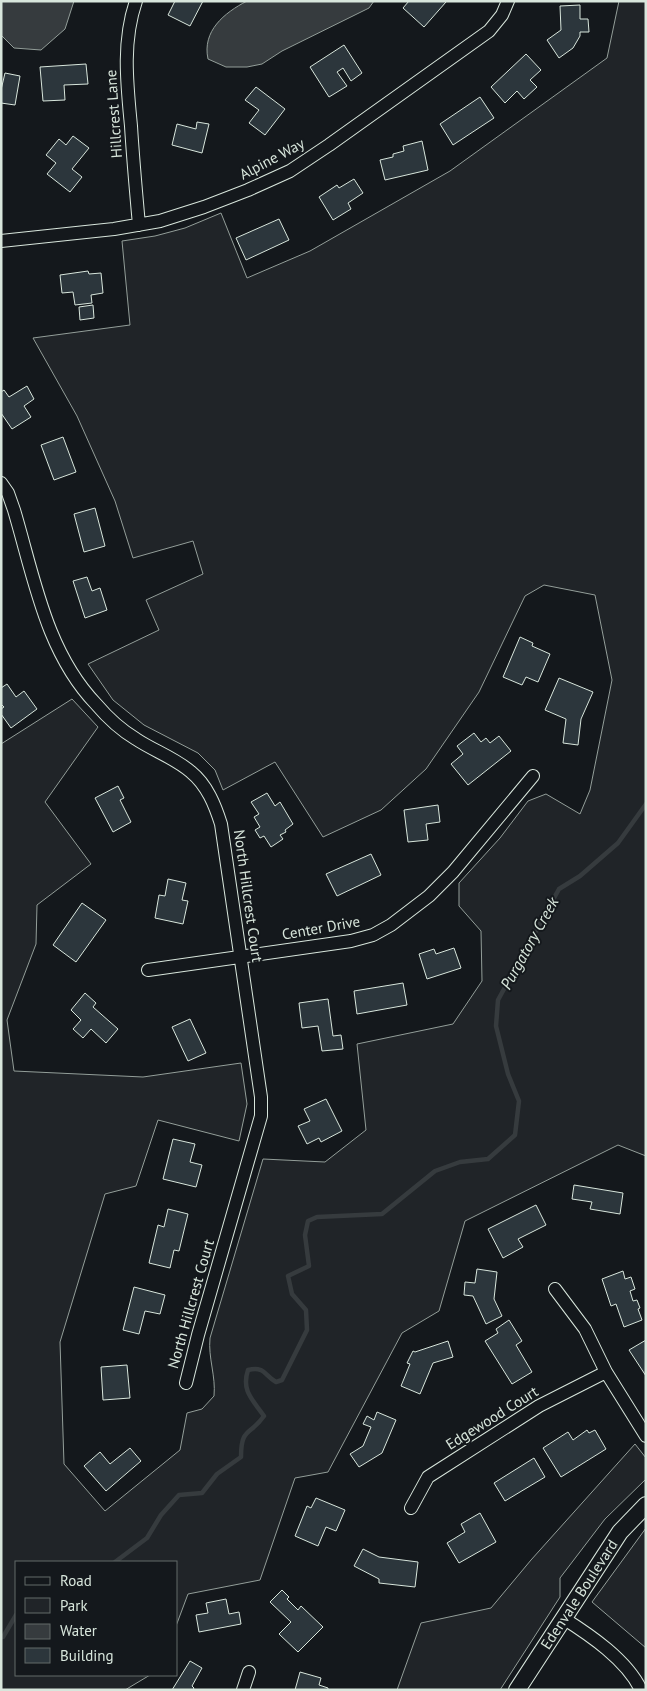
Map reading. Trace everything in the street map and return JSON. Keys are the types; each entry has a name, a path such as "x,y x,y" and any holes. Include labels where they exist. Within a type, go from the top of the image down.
{"street":[{"name":"Hillcrest Lane","path":"136,1 126,46 127,82 139,225"},
{"name":"Alpine Way","path":"1,241 92,232 160,221 204,207 290,171 489,31 502,15 508,1"},
{"name":"North Hillcrest Court","path":"1,483 8,493 14,510 46,620 61,657 95,704 134,739 172,758 192,772 205,787 216,808 221,824 261,1097 261,1116 186,1382"},
{"name":"Center Drive","path":"148,970 351,941 373,935 391,925 428,896 454,872 533,776"},
{"path":"555,1289 585,1329 606,1372 646,1436"},
{"name":"Edgewood Court","path":"410,1508 428,1477 539,1406 606,1372"},
{"name":"Edenvale Boulevard","path":"517,1690 620,1532 646,1505"},
{"path":"563,1618 581,1629 606,1649 637,1682 641,1690"},
{"path":"243,1690 249,1672"}],"green space":[{"path":"619,1 646,1 646,1156 618,1145 465,1221 439,1311 402,1333 328,1472 295,1478 260,1580 188,1594 178,1621 178,1561 15,1561 15,1676 148,1676 125,1690 1,1690 1,744 72,699 98,727 45,802 91,864 37,905 36,944 7,1020 14,1071 143,1077 241,1063 247,1104 239,1141 158,1120 136,1186 105,1194 60,1342 64,1464 105,1511 180,1450 187,1413 202,1409 214,1396 210,1338 263,1159 325,1162 366,1130 357,1044 453,1024 482,981 481,931 459,906 459,883 500,838 528,801 546,794 580,814 590,790 612,680 595,595 544,585 525,596 479,692 426,769 381,810 323,837 275,762 223,790 215,770 198,753 144,725 113,700 88,664 159,630 146,600 203,574 193,541 133,558 115,501 77,416 33,338 130,325 122,241 155,236 185,228 221,213 247,278 310,251 450,171 607,58"},
{"path":"635,1444 646,1458 646,1479 605,1519 560,1578 560,1597 500,1690 397,1690 421,1623 491,1608 531,1560"},
{"path":"646,1528 646,1648 592,1602"}],"water":[{"path":"1,1 74,1 65,29 41,50 14,48 1,35"},
{"path":"247,1 374,1 369,8 282,51 262,64 247,67 226,67 208,59 208,40 217,24 230,11"}],"building":[{"path":"175,1 203,1 190,26 168,15"},
{"path":"409,1 446,2 424,27 403,8"},
{"path":"580,5 580,19 588,19 589,32 580,32 580,36 573,48 559,58 547,40 561,30 560,6"},
{"path":"344,45 362,73 351,81 343,68 337,72 347,86 329,97 310,67"},
{"path":"526,54 541,70 530,80 537,87 524,99 517,91 505,103 491,87"},
{"path":"86,64 88,84 64,85 65,100 43,101 40,67"},
{"path":"5,73 20,76 15,105 1,103 1,90"},
{"path":"256,87 285,109 265,135 249,123 259,110 245,100"},
{"path":"480,97 494,118 453,145 440,124"},
{"path":"197,122 209,124 202,153 172,145 177,124 196,129"},
{"path":"73,136 89,148 72,169 82,177 70,192 47,174 56,163 46,155 59,139 66,145"},
{"path":"422,141 428,170 385,180 380,160 393,157 393,154 404,151 403,146"},
{"path":"354,179 363,193 348,203 351,209 333,220 319,197 337,185 339,188"},
{"path":"279,219 289,240 246,260 236,238"},
{"path":"88,271 89,274 101,273 103,293 91,295 92,303 75,305 73,292 62,293 60,275"},
{"path":"93,305 94,318 80,320 79,307"},
{"path":"27,386 34,399 24,406 31,417 12,429 1,413 1,392 4,390 9,397"},
{"path":"63,437 76,472 54,480 41,445"},
{"path":"95,508 105,546 84,552 74,514"},
{"path":"87,577 92,591 100,588 107,610 85,618 73,581"},
{"path":"520,637 533,643 532,646 550,654 538,682 526,677 522,685 503,677"},
{"path":"559,678 593,692 581,719 578,745 563,743 566,719 545,710"},
{"path":"7,684 16,697 24,691 37,709 11,728 1,714 1,709 4,707 1,704 1,688"},
{"path":"474,733 481,742 486,738 490,743 499,736 511,751 468,785 451,764 463,754 457,746"},
{"path":"118,786 124,798 120,800 131,822 113,832 95,798"},
{"path":"267,793 275,806 280,802 293,824 285,830 286,832 280,835 283,839 271,847 264,836 260,838 255,830 260,827 254,817 259,814 251,802"},
{"path":"438,805 440,822 426,824 428,840 408,842 404,810"},
{"path":"371,854 381,875 337,896 326,874"},
{"path":"168,879 186,883 182,900 188,901 183,924 155,918 159,895 165,896"},
{"path":"82,903 106,920 76,962 53,945"},
{"path":"454,948 461,968 427,979 419,954 434,949 436,954"},
{"path":"403,983 407,1005 357,1014 354,991"},
{"path":"85,993 96,1003 93,1007 118,1029 106,1043 91,1029 83,1038 73,1029 81,1020 71,1010"},
{"path":"328,999 333,1036 341,1035 343,1049 322,1051 318,1026 302,1028 299,1003"},
{"path":"190,1019 206,1053 188,1061 172,1027"},
{"path":"326,1099 342,1131 321,1142 319,1138 307,1144 298,1126 310,1121 304,1109"},
{"path":"173,1139 195,1144 190,1162 202,1165 196,1187 163,1179"},
{"path":"574,1185 623,1193 620,1214 590,1209 592,1202 572,1199"},
{"path":"536,1205 546,1225 518,1239 523,1247 503,1258 488,1229"},
{"path":"168,1209 188,1214 179,1251 174,1250 170,1268 149,1263 158,1225 164,1227"},
{"path":"477,1269 497,1272 494,1299 502,1316 486,1324 473,1296 464,1295 465,1282 475,1283"},
{"path":"623,1271 625,1279 631,1277 635,1289 630,1291 633,1301 637,1300 642,1320 624,1327 616,1304 611,1306 602,1279"},
{"path":"134,1287 165,1295 160,1314 145,1311 139,1334 123,1330"},
{"path":"509,1320 522,1341 516,1345 532,1372 512,1384 485,1341 498,1333 496,1329"},
{"path":"646,1340 646,1376 629,1350"},
{"path":"448,1341 453,1357 433,1363 420,1394 401,1386 410,1364 407,1363 413,1351 415,1352"},
{"path":"127,1365 130,1398 103,1400 101,1367"},
{"path":"377,1412 396,1420 382,1453 359,1467 350,1454 363,1446 371,1427 363,1424 367,1416 374,1420"},
{"path":"587,1430 589,1433 595,1430 606,1449 561,1477 543,1448 568,1432 573,1440"},
{"path":"130,1448 141,1461 106,1491 84,1466 100,1452 110,1464"},
{"path":"534,1458 545,1477 505,1501 494,1483"},
{"path":"316,1498 345,1510 336,1531 326,1527 318,1546 295,1536 307,1506 311,1508"},
{"path":"480,1513 496,1542 459,1563 447,1543 465,1532 461,1524"},
{"path":"363,1549 379,1557 418,1562 415,1587 379,1583 379,1579 354,1566"},
{"path":"282,1590 289,1597 287,1599 298,1610 301,1606 323,1627 298,1652 279,1634 291,1622 270,1602"},
{"path":"226,1599 229,1614 239,1612 241,1624 199,1632 196,1615 208,1613 206,1603"},
{"path":"190,1661 202,1668 192,1686 193,1690 172,1690"},
{"path":"300,1672 321,1678 319,1685 328,1688 328,1690 295,1690"}],"waterway":[{"name":"Purgatory Creek","path":"116,1561 147,1538 161,1515 179,1495 202,1493 217,1474 241,1457 241,1447 245,1436 264,1416 247,1390 246,1377 248,1370 258,1369 276,1382 282,1380 307,1330 306,1310 292,1294 288,1276 309,1266 305,1235 308,1221 317,1217 382,1214 435,1171 460,1162 488,1159 515,1135 519,1101 508,1074 496,1026 498,1000 559,889 580,876 618,843 646,804"},
{"name":"Purgatory Creek","path":"1,1637 3,1637 15,1617"}]}
